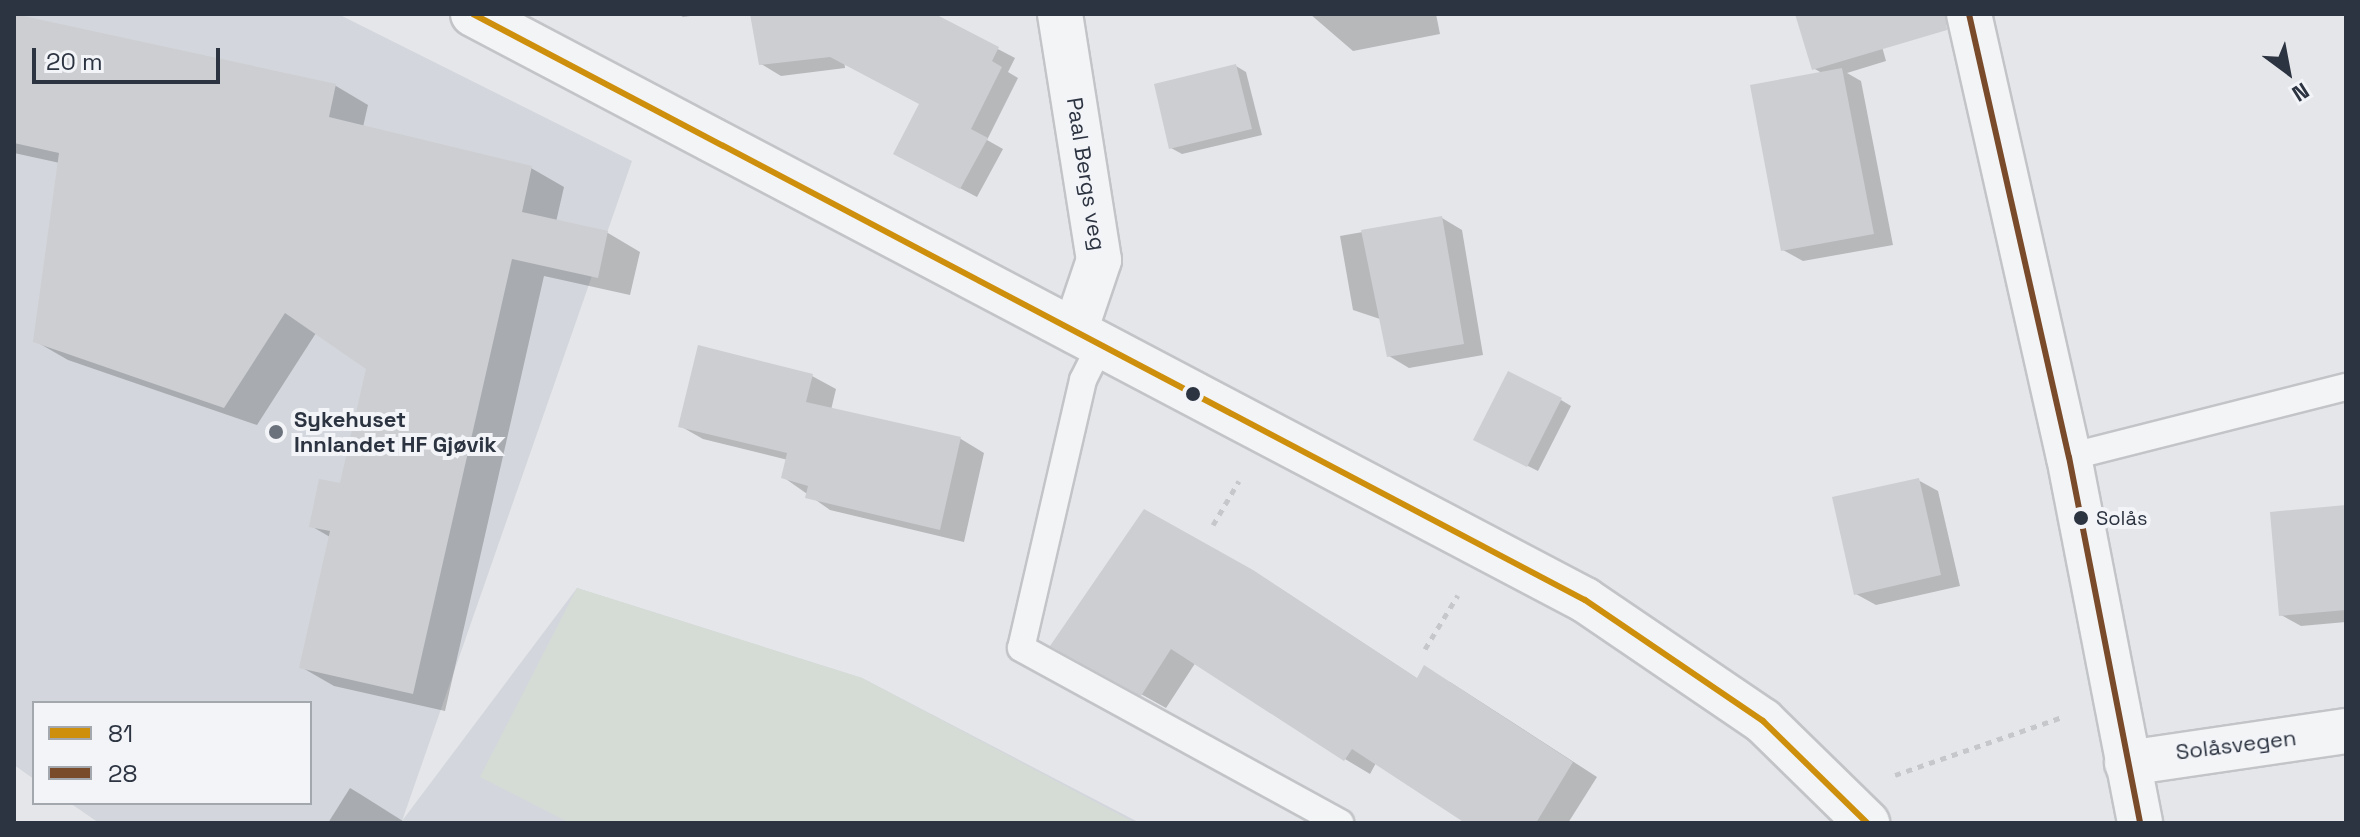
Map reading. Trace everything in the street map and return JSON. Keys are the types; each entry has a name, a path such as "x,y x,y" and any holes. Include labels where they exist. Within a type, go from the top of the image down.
{"street":[{"path":"473,14 1088,338 1672,653 1763,721 1867,823"},
{"name":"Paal Bergs veg","path":"1060,14 1099,260 1088,338"},
{"path":"1969,14 2069,457 2140,823"},
{"name":"Solåsvegen","path":"2127,763 2346,731"}],"lane":[{"path":"1088,338 1083,380 1021,648 1340,823"},
{"path":"2069,457 2346,387"}],"path":[{"path":"1213,525 1248,466"},
{"path":"1425,649 1466,583"},
{"path":"1889,776 2060,718"}],"shaded area":[{"name":"Sykehuset Innlandet HF Gjøvik","path":"14,14 338,14 632,161 402,821 577,588 862,678 1140,823 99,823 73,805 312,805 312,701 32,701 32,778 14,765"},
{"path":"577,588 862,678 1135,823 570,823 480,777"}],"building":[{"path":"14,14 336,84 329,117 532,166 522,212 608,231 598,278 512,259 413,694 299,668 330,531 309,527 319,479 340,483 366,369 285,313 224,408 33,342 59,153 14,143"},
{"path":"750,14 935,14 999,47 992,61 1002,67 971,129 988,138 960,189 893,154 919,104 830,57 759,65"},
{"path":"1795,14 1945,14 1947,30 1812,70"},
{"path":"1236,64 1252,129 1169,149 1154,84"},
{"path":"1842,68 1874,234 1781,251 1750,85"},
{"path":"1442,216 1464,344 1387,357 1361,230"},
{"path":"698,345 813,374 806,402 961,437 940,530 805,498 808,486 781,478 787,453 678,427"},
{"path":"1508,371 1562,398 1527,467 1473,440"},
{"path":"1919,478 1941,575 1854,595 1832,497"},
{"path":"2346,505 2346,610 2279,616 2270,512"},
{"path":"1144,509 1253,570 1417,678 1424,665 1573,762 1536,823 1465,823 1352,749 1344,761 1171,649 1141,696 1050,646"}],"transit line":[{"name":"81","path":"473,14 1585,600 1763,721 1867,823"},
{"name":"28","path":"1969,14 2069,457 2140,823"}],"place":[{"name":"Sykehuset Innlandet HF Gjøvik","path":"276,432"},
{"name":"Solås","path":"2081,518"}]}
